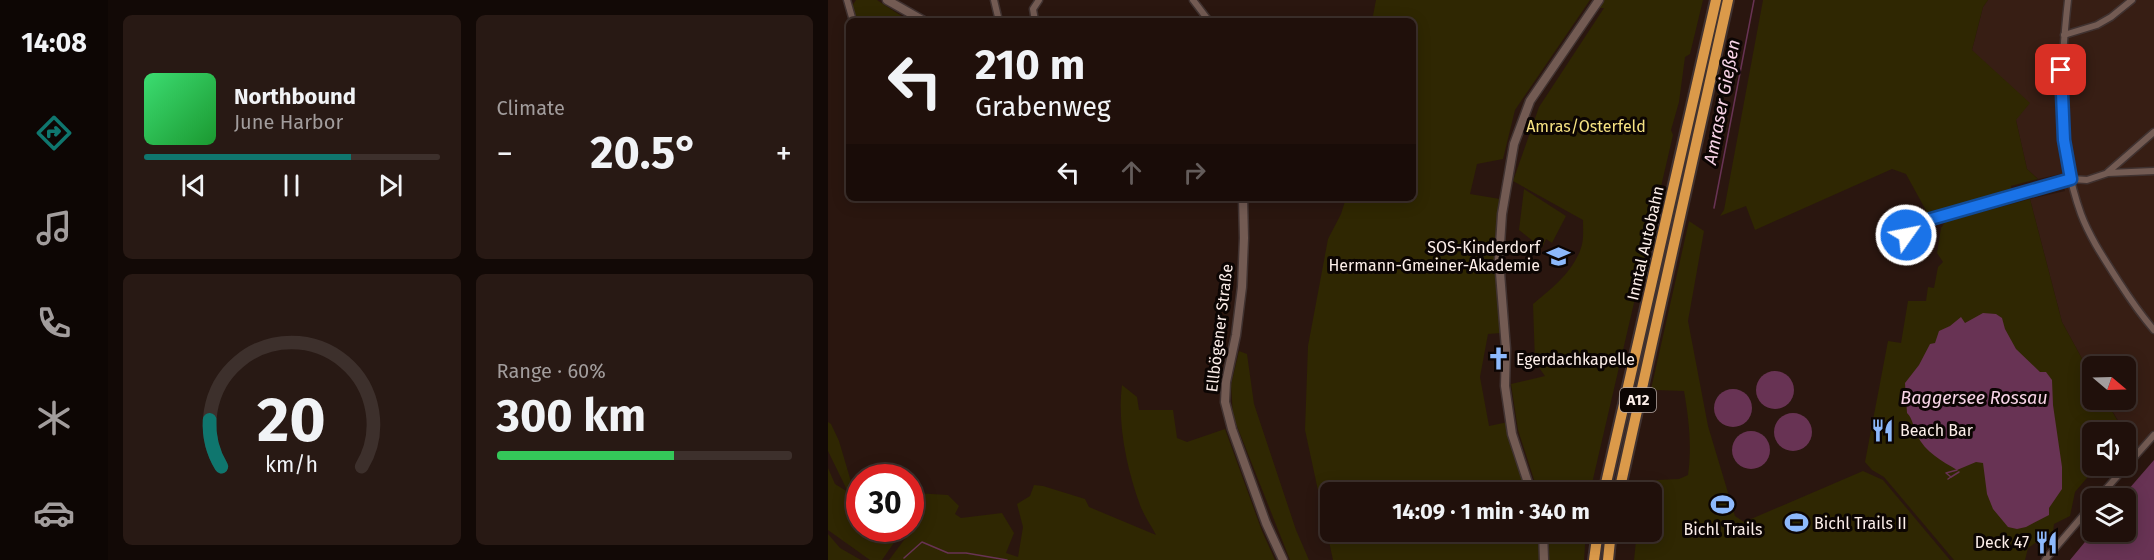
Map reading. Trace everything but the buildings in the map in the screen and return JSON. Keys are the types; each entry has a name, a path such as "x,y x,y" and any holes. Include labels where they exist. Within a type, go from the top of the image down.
{"highway":[{"name":"Inntal Autobahn","path":"1621,482 1674,215 1672,193 1716,0"},
{"name":"Inntal Autobahn","path":"1607,482 1674,215 1683,198 1728,0"},
{"path":"1594,560 1596,542"},
{"path":"1608,560 1610,542"}],"main road":[{"path":"887,0 919,18"},
{"path":"1528,482 1512,434 1505,386 1506,349 1499,241 1502,214 1514,144 1530,101 1599,0"},
{"name":"Ellbögener Straße","path":"1243,201 1242,287 1236,335 1226,382 1225,402 1232,429 1266,523 1283,560"},
{"path":"1543,542 1544,560"}],"street":[{"path":"847,0 852,18"},
{"path":"994,0 998,18"},
{"path":"1034,18 1033,9 1039,0"},
{"path":"1193,0 1207,18"},
{"path":"2068,0 2061,70 2064,140 2071,179 2081,215 2098,249 2140,314 2154,330"},
{"path":"2064,35 2097,25 2132,0"},
{"path":"2065,26 2080,30"},
{"path":"2108,173 2154,132"},
{"path":"1898,246 1915,225 1931,219 2071,179 2087,180 2108,173 2154,171"},
{"path":"2107,488 2154,435"},
{"path":"2045,560 2082,517"}],"shaded area":[{"path":"1988,0 2154,0 2154,435 2138,453 2136,422 2119,422 2112,410 2136,410 2136,356 2082,356 2082,359 2062,322 2030,199 2065,191 2061,174 2038,179 2027,169 2016,120 1972,50 1983,7"}],"green space":[{"path":"856,0 877,0 904,18 855,18 852,6"},
{"path":"1376,0 1590,0 1515,110 1503,159 1477,164 1470,194 1500,199 1498,212 1501,333 1488,334 1480,377 1489,426 1508,422 1525,482 1320,482 1320,500 1305,430 1308,346 1328,239 1345,201 1416,201 1416,18 1373,18"},
{"name":"Amras/Osterfeld","path":"1604,0 1703,0 1690,54 1685,57 1679,102 1671,130 1673,135 1592,482 1535,482 1518,430 1511,384 1545,376 1535,362 1533,304 1573,265 1582,245 1583,220 1513,181 1539,107 1604,8 1600,8"},
{"path":"1763,0 1988,0 1983,7 1972,50 2030,103 2016,120 2027,169 2038,179 2011,186 2011,192 1929,216 1906,174 1892,169 1755,230 1746,206 1720,216 1724,210"},
{"path":"1524,189 1566,216 1552,243 1546,239 1542,248 1519,230"},
{"path":"2030,199 2062,322 2082,359 2082,410 2111,410 2118,422 2082,422 2082,476 2089,476 2075,492 2070,516 2054,524 2053,531 2028,548 2025,560 1954,560 1884,477 1872,470 1865,462 1888,341 1901,343 1908,301 1926,301 1928,287 1934,288 1938,267 1943,262 1937,253 1941,228 1945,222"},
{"path":"1689,221 1704,231 1688,321 1708,426 1735,516 1744,522 1863,471 1883,480 1950,560 1634,560 1636,542 1662,542 1662,482 1653,482 1679,479 1688,475 1690,454 1684,391 1655,390 1647,407"},
{"path":"1239,351 1247,354 1254,404 1296,530 1309,560 1290,560 1233,416 1231,385"},
{"path":"1122,385 1137,397 1139,410 1173,410 1177,438 1187,442 1225,429 1262,531 1275,560 889,560 902,542 924,542 924,494 948,495 959,506 955,514 961,518 1002,513 1014,533 1006,553 1018,557 1023,527 1017,504 1030,496 1034,485 1085,499 1089,507 1156,535 1143,513 1131,477 1122,431"},
{"path":"828,422 839,441 846,465 846,488 828,451"},
{"path":"828,468 835,484 846,491 846,542 894,542 882,560 870,560 828,530"},
{"path":"828,534 840,548 861,560 828,560"},
{"path":"1329,542 1585,542 1584,560 1333,560"}],"water":[{"name":"Baggersee Rossau","path":"1983,313 1996,314 2002,318 2016,349 2040,372 2046,372 2052,380 2053,405 2062,467 2062,489 2049,508 2049,515 2017,529 2008,527 1993,509 1987,494 1983,463 1976,462 1957,470 1940,459 1920,441 1907,413 1905,383 1919,365 1930,344 1935,343 1939,331 1961,317 1965,323"},
{"path":"1775,371 1789,376 1794,390 1789,404 1775,409 1761,404 1756,390 1761,376"},
{"path":"1733,389 1747,394 1752,408 1747,422 1733,427 1719,422 1714,408 1719,394"},
{"path":"1793,413 1807,418 1812,432 1807,446 1793,451 1779,446 1774,432 1779,418"},
{"path":"1751,431 1765,436 1770,450 1765,464 1751,469 1737,464 1732,450 1737,436"},
{"path":"2154,460 2154,560 2070,560 2085,542 2136,542 2136,488 2130,488"}],"waterway":[{"name":"Amraser Gießen","path":"1714,208 1754,0"},
{"path":"1948,479 1951,477 1946,473 1957,470"},
{"path":"1951,477 1959,472"},
{"path":"904,558 922,542 948,553 966,553 1007,560"}],"place":[{"name":"SOS-Kinderdorf Hermann-Gmeiner-Akademie","path":"1558,256"},
{"name":"Egerdachkapelle","path":"1498,359"},
{"name":"Beach Bar","path":"1882,430"},
{"name":"Bichl Trails","path":"1723,504"},
{"name":"Bichl Trails II","path":"1796,523"},
{"name":"Deck 47","path":"2047,542"}],"route":[{"path":"1906,235 1915,225 1931,219 2071,179 2064,140 2061,70"}]}
